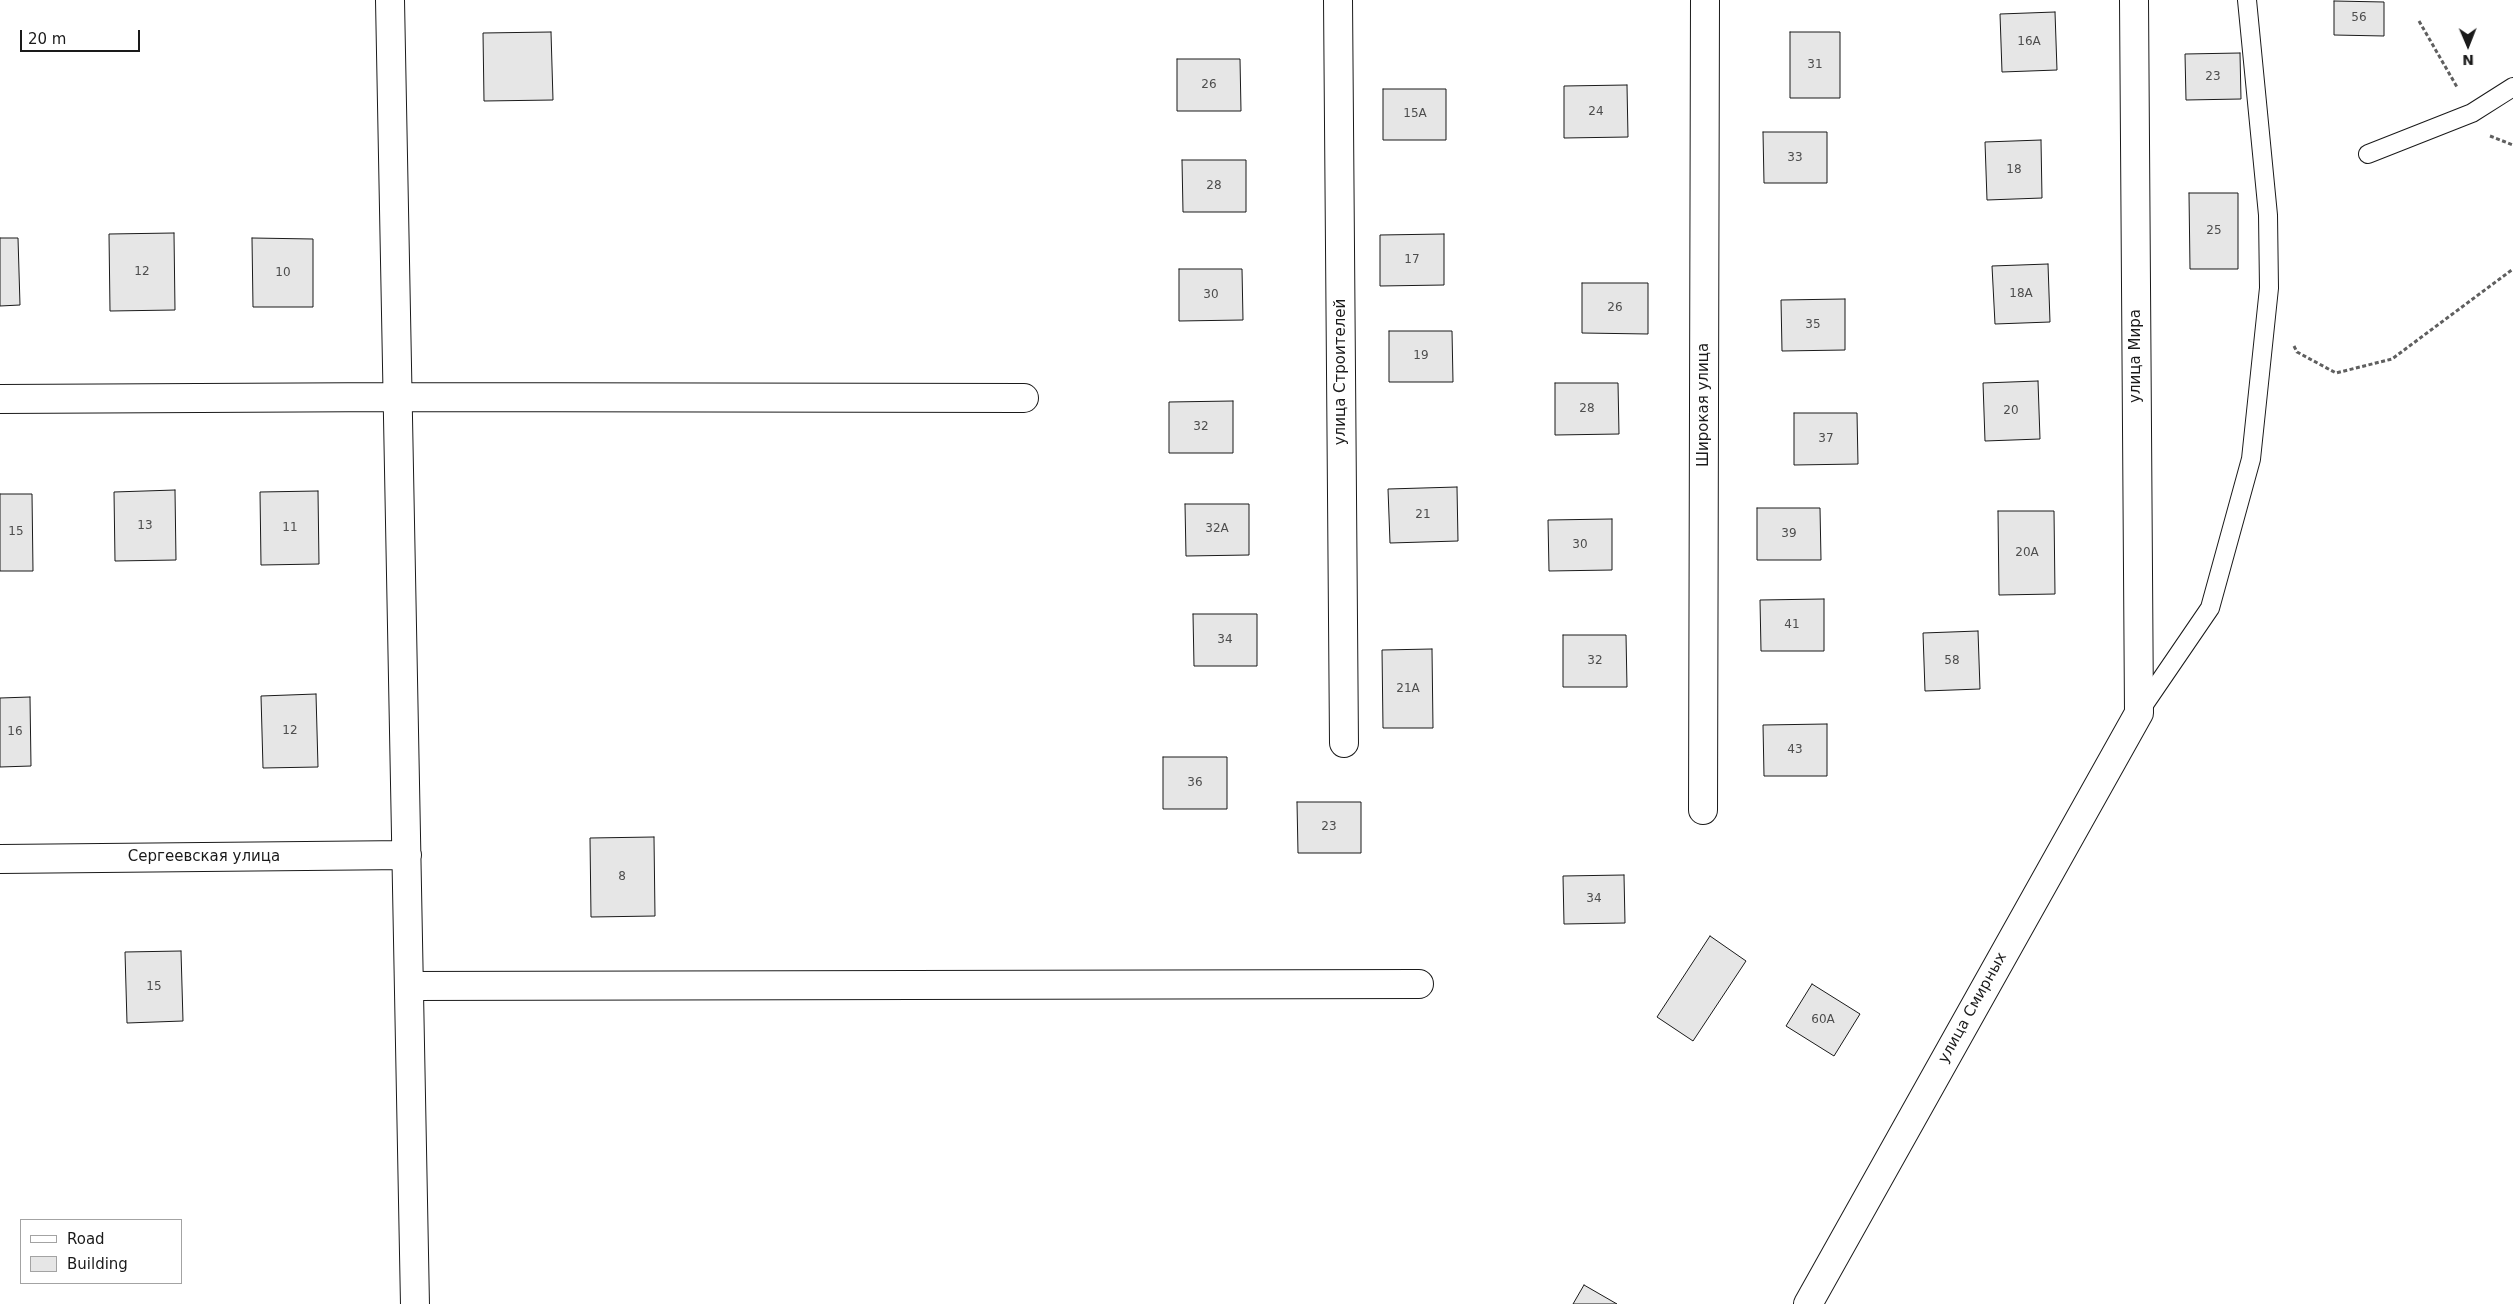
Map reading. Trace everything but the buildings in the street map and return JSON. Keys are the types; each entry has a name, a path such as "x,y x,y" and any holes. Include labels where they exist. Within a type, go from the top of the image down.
{"street":[{"path":"390,0 416,1304"},
{"name":"улица Строителей","path":"1338,0 1344,743"},
{"name":"Широкая улица","path":"1703,810 1705,0"},
{"name":"улица Мира","path":"2134,0 2139,713"},
{"path":"0,399 398,397 1024,398"},
{"name":"улица Смирных","path":"1808,1304 2139,713"},
{"name":"Сергеевская улица","path":"0,858 407,856"},
{"path":"409,986 1419,984"}],"lane":[{"path":"2139,713 2210,608 2251,459 2269,288 2268,215 2247,0"},
{"path":"2368,154 2472,113 2513,87"}],"path":[{"path":"2293,343 2297,352 2336,373 2392,359 2513,269"}]}
